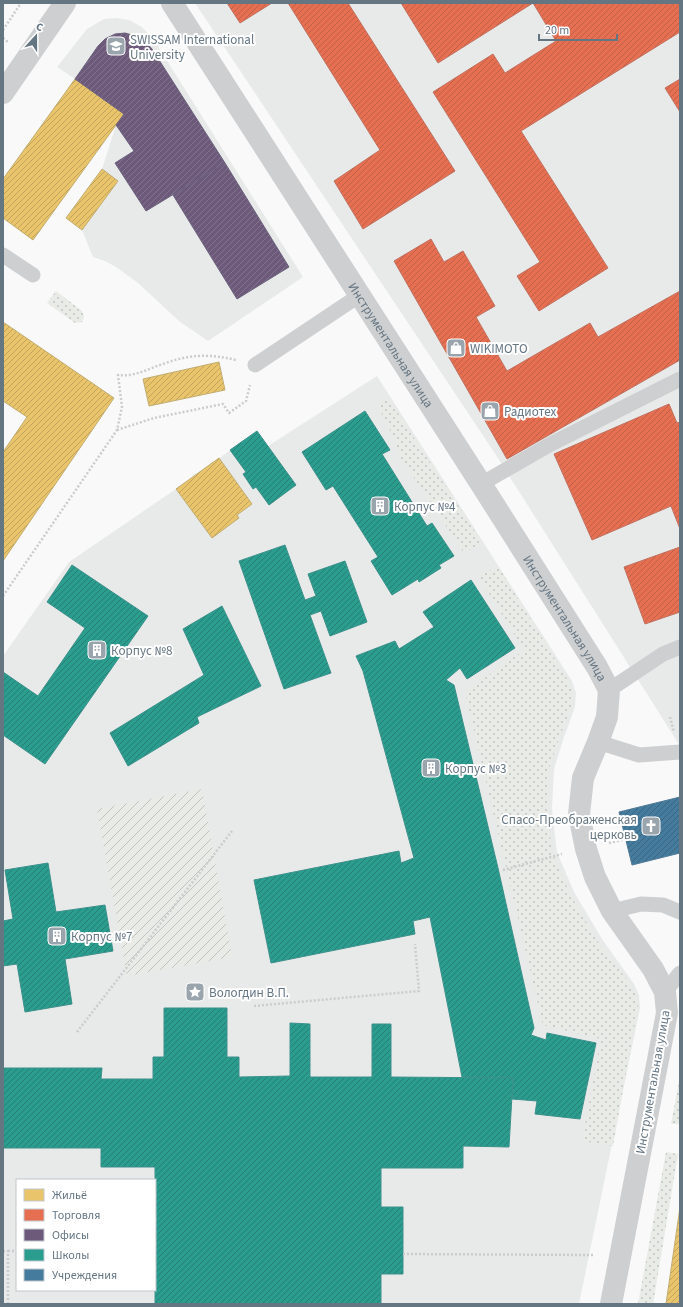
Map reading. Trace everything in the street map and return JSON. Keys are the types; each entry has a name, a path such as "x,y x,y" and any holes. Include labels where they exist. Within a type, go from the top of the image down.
{"street":[{"path":"3,93 64,3"},
{"name":"Инструментальная улица","path":"172,3 481,484 597,667 609,690 607,717 583,778 579,814 586,849 595,877 612,911 653,969 673,989 666,1013 610,1304"}],"lane":[{"path":"3,255 33,275"},
{"path":"255,365 360,295"},
{"path":"481,484 549,446 680,379"},
{"path":"609,690 663,654 680,647"},
{"path":"598,742 639,755 680,752"},
{"path":"612,911 641,904 663,905 680,912"},
{"path":"673,989 680,973"}],"path":[{"path":"3,30 21,3"},
{"path":"3,596 117,430 122,407 118,375 128,376 176,360 206,355 220,356 255,365 246,401 229,413 223,404 154,418 117,430"},
{"path":"77,1032 232,832"},
{"path":"603,845 626,839"},
{"path":"503,870 562,854"},
{"path":"254,1006 419,991 415,944"},
{"path":"3,1251 16,1251"},
{"path":"8,1251 8,1304"},
{"path":"403,1254 595,1255"}],"shaded area":[{"path":"195,3 680,3 680,746 494,452"},
{"path":"117,18 129,20 142,27 154,40 303,277 208,341 179,321 138,283 116,267 93,257 82,230 118,181 102,169 116,125 75,79 57,67 87,29 104,19"},
{"path":"56,291 82,311 84,317 82,322 75,323 47,303"},
{"path":"377,376 572,681 576,693 575,707 554,769 552,809 557,852 574,892 602,939 634,984 639,995 640,1008 579,1304 3,1304 3,656 69,562 176,489 257,431 268,446"},
{"path":"388,398 482,542 464,553 401,458 394,438 377,404"},
{"path":"498,566 569,682 572,693 572,706 549,769 547,809 552,853 570,894 598,942 631,985 636,996 638,1006 613,1146 582,1141 601,1039 543,1025 465,692 524,650 479,577"},
{"path":"202,789 232,957 127,976 97,809"},
{"path":"680,1076 680,1124 671,1124"},
{"path":"666,1152 678,1154 653,1304 638,1304"}],"building: Жильё":[{"path":"75,79 124,114 33,240 3,218 3,179"},
{"path":"102,169 118,181 82,230 66,218"},
{"path":"3,322 114,398 3,561 3,452 27,417 3,401"},
{"path":"219,362 225,390 149,406 143,379"},
{"path":"219,458 252,504 237,515 239,518 212,538 176,489"},
{"path":"680,1207 680,1304 666,1304"}],"building: Торговля":[{"path":"227,3 272,3 240,23"},
{"path":"288,3 348,3 455,171 363,229 334,181 380,150"},
{"path":"401,3 533,3 438,63"},
{"path":"533,3 680,3 680,32 521,131 608,268 539,311 517,276 540,262 433,92 493,54 505,73 556,41"},
{"path":"680,79 680,112 665,88"},
{"path":"431,239 444,262 463,251 495,306 476,317 507,371 590,323 598,337 680,291 680,360 507,459 394,261"},
{"path":"669,404 677,423 680,422 680,529 671,506 592,540 554,454"},
{"path":"680,547 680,612 645,624 624,567"}],"building: Офисы":[{"path":"125,33 136,36 145,41 152,49 225,163 146,211 115,163 134,151 116,125 124,114 75,79 98,46 105,39 115,34"},
{"path":"225,163 289,267 237,299 173,195"}],"building: Школы":[{"name":"Корпус №4","path":"365,411 390,450 382,454 427,526 432,523 454,556 439,565 441,568 419,582 418,579 392,595 371,561 378,557 333,486 326,490 302,452"},
{"path":"257,431 296,485 269,505 256,487 253,489 243,474 246,472 230,450"},
{"path":"285,545 305,600 316,596 308,574 345,561 367,622 330,636 321,611 310,615 331,673 284,689 239,561"},
{"name":"Корпус №8","path":"72,565 148,616 45,764 3,735 3,672 38,696 85,628 47,602"},
{"name":"Корпус №3","path":"471,580 515,648 467,679 460,668 446,680 454,685 498,868 534,1028 531,1035 546,1040 547,1033 596,1043 580,1119 535,1114 537,1101 512,1099 513,1078 462,1077 430,917 413,921 415,934 271,963 254,880 399,851 401,863 414,858 363,671 356,656 395,641 399,649 434,627 423,612"},
{"path":"222,606 261,686 197,717 199,723 128,766 110,733 204,675 183,629"},
{"name":"Корпус №7","path":"48,863 56,912 105,905 113,951 65,959 72,1004 25,1012 17,964 3,966 3,921 13,919 5,870"},
{"path":"164,1008 227,1008 227,1057 239,1057 239,1077 290,1076 290,1023 310,1024 310,1077 372,1077 372,1024 391,1024 391,1077 513,1078 509,1147 463,1146 463,1168 381,1168 381,1207 403,1207 403,1274 381,1274 381,1304 155,1304 155,1167 101,1167 101,1148 3,1148 3,1068 102,1068 101,1079 153,1079 153,1057 164,1057"}],"building: Учреждения":[{"name":"Спасо-Преображенская церковь","path":"680,797 680,853 632,865 619,812"}],"place":[{"name":"SWISSAM International University","path":"116,46"},
{"name":"WIKIMOTO","path":"456,348"},
{"name":"Радиотех","path":"490,411"},
{"name":"Корпус №4","path":"380,506"},
{"name":"Корпус №8","path":"97,650"},
{"name":"Корпус №3","path":"431,768"},
{"name":"Спасо-Преображенская церковь","path":"651,826"},
{"name":"Корпус №7","path":"57,936"},
{"name":"Вологдин В.П.","path":"195,992"}]}
